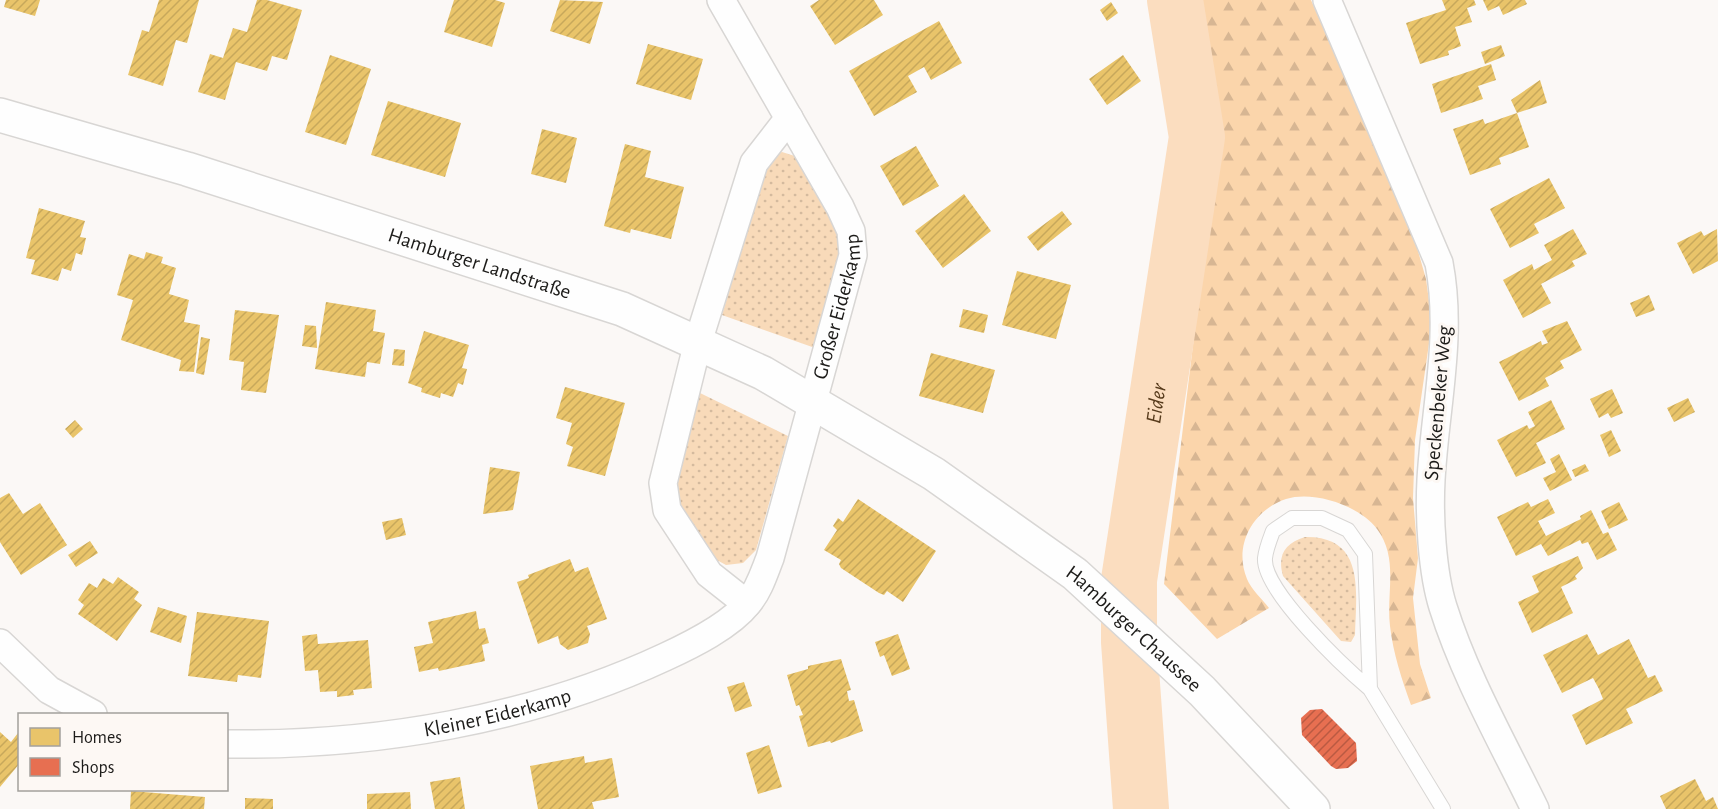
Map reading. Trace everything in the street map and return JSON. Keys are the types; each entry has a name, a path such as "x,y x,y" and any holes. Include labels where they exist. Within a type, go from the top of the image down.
{"main road":[{"name":"Hamburger Landstraße","path":"0,115 187,169 622,309 698,342 814,401 934,474"},
{"name":"Hamburger Chaussee","path":"934,474 1075,574 1202,691 1313,809"}],"street":[{"name":"Großer Eiderkamp","path":"721,0 851,231 854,255 814,401"},
{"name":"Speckenbeker Weg","path":"1327,0 1439,263 1446,322 1431,481 1437,577 1442,605 1472,678 1535,809"},
{"path":"747,604 709,574 668,510 663,483 698,342 754,163 789,118"},
{"name":"Kleiner Eiderkamp","path":"228,744 288,745 375,737 506,713 620,678 699,639 747,604 758,588 770,558 814,401"},
{"path":"0,644 49,690 91,713"}],"lane":[{"path":"1370,689 1365,554 1348,530 1322,518 1292,518 1272,531 1264,559 1274,588 1343,667 1370,689 1443,809"}],"shaded area":[{"path":"782,152 798,157 828,205 839,238 840,254 835,286 815,348 722,315 769,156"},
{"path":"700,393 788,436 756,550 743,563 726,565 713,558 679,505 676,487"},
{"path":"1305,537 1325,539 1339,546 1348,556 1356,585 1355,635 1351,642 1341,641 1283,576 1281,562 1284,551 1292,543"}],"green space":[{"path":"1189,0 1311,0 1412,230 1426,279 1432,323 1415,440 1413,498 1418,558 1413,598 1420,664 1431,698 1411,705 1391,636 1388,552 1377,529 1360,513 1348,507 1323,498 1297,497 1274,504 1255,520 1244,542 1243,566 1249,583 1269,608 1217,639 1164,584 1218,139"}],"building: Homes":[{"path":"6,0 40,0 35,16 4,7"},
{"path":"159,0 199,0 187,43 176,40 163,86 128,75 142,30 149,32"},
{"path":"257,0 267,0 302,10 287,60 272,56 267,71 236,62 225,100 198,92 210,54 223,58 233,28 247,32"},
{"path":"454,0 495,0 505,3 492,47 444,32"},
{"path":"560,0 603,2 590,44 550,31"},
{"path":"819,0 874,0 883,15 835,45 810,6"},
{"path":"1442,0 1474,0 1476,5 1467,8 1472,22 1455,27 1461,46 1448,51 1449,55 1420,64 1406,23 1446,10"},
{"path":"1483,0 1525,0 1527,4 1503,15 1499,6 1488,11"},
{"path":"1111,2 1118,13 1107,21 1100,10"},
{"path":"939,21 962,63 931,80 924,67 908,76 917,92 874,116 849,71"},
{"path":"648,44 703,59 691,100 636,84"},
{"path":"1501,45 1505,56 1485,64 1481,52"},
{"path":"330,55 371,69 346,145 305,132"},
{"path":"1123,55 1141,81 1107,105 1089,79"},
{"path":"1491,64 1496,80 1478,86 1483,99 1441,113 1432,84"},
{"path":"1540,80 1547,103 1517,113 1511,100"},
{"path":"388,101 461,123 445,177 371,155"},
{"path":"1517,113 1529,147 1499,158 1501,164 1470,175 1453,129 1483,119 1485,124"},
{"path":"542,129 577,138 566,183 531,174"},
{"path":"625,144 651,151 645,177 684,187 671,239 631,229 630,233 604,226"},
{"path":"916,146 939,186 903,206 880,166"},
{"path":"1549,178 1565,208 1534,224 1539,233 1510,248 1490,209"},
{"path":"964,194 991,231 943,268 915,231"},
{"path":"39,208 85,221 80,237 86,238 82,255 76,253 71,271 62,268 58,281 31,274 35,260 26,258"},
{"path":"1062,211 1072,224 1038,251 1027,237"},
{"path":"1573,229 1587,254 1572,261 1575,266 1541,284 1551,303 1523,318 1503,280 1532,264 1534,270 1552,260 1544,245"},
{"path":"1717,229 1718,261 1693,274 1677,243 1701,231 1704,236"},
{"path":"146,252 163,257 161,263 176,268 169,294 189,300 184,322 200,325 194,372 179,371 181,360 121,340 133,300 117,295 129,254 144,259"},
{"path":"1017,271 1071,285 1056,339 1002,325"},
{"path":"1649,295 1655,310 1636,317 1630,303"},
{"path":"326,302 376,310 373,331 385,333 380,364 367,362 365,377 315,369"},
{"path":"963,309 988,315 984,333 959,327"},
{"path":"235,310 279,315 266,393 241,390 244,362 229,360"},
{"path":"1567,321 1582,350 1560,361 1564,368 1545,378 1549,386 1519,401 1499,362 1541,341 1542,345 1548,343 1542,331"},
{"path":"305,325 316,326 317,348 302,346"},
{"path":"424,331 469,345 462,368 467,369 463,385 458,383 453,397 441,393 440,398 421,392 422,388 408,383"},
{"path":"201,337 210,339 204,375 196,373"},
{"path":"394,349 405,350 404,366 392,365"},
{"path":"931,353 995,370 983,413 919,396"},
{"path":"565,387 625,403 605,476 567,466 573,447 566,444 572,423 556,418"},
{"path":"1612,389 1623,413 1611,418 1608,413 1599,418 1590,399"},
{"path":"1688,398 1695,412 1674,422 1667,408"},
{"path":"1551,400 1565,429 1536,443 1546,463 1516,477 1497,440 1527,425 1529,429 1535,426 1528,412"},
{"path":"75,420 83,429 73,438 65,429"},
{"path":"1611,430 1621,451 1609,457 1600,435"},
{"path":"1559,454 1572,480 1550,491 1543,478 1556,472 1550,459"},
{"path":"1585,464 1589,471 1575,477 1572,470"},
{"path":"490,467 520,472 513,510 483,514"},
{"path":"9,493 23,514 40,503 67,545 21,575 0,542 0,498"},
{"path":"858,499 936,551 903,602 887,591 884,595 879,593 841,568 839,564 841,560 824,550 837,530 833,526 838,518 843,522"},
{"path":"1548,499 1555,513 1538,521 1546,536 1581,519 1580,516 1591,510 1603,534 1608,532 1617,550 1597,560 1588,542 1582,544 1580,540 1548,556 1541,544 1516,556 1497,517 1528,502 1531,507"},
{"path":"1619,502 1628,520 1609,529 1601,511"},
{"path":"402,518 406,535 386,540 382,522"},
{"path":"90,541 98,553 76,567 68,555"},
{"path":"1578,556 1583,568 1575,576 1577,579 1561,587 1573,613 1532,633 1518,602 1539,592 1532,576"},
{"path":"570,559 575,572 588,567 607,619 587,626 590,634 588,643 568,650 560,644 558,636 538,644 517,582 529,578 528,575"},
{"path":"118,577 139,592 134,599 142,605 117,641 78,614 84,605 78,600 89,583 97,588 103,578 113,584"},
{"path":"158,607 187,616 181,643 150,632"},
{"path":"476,611 479,629 485,628 489,643 482,645 485,661 439,671 438,668 419,672 414,647 433,643 428,622"},
{"path":"197,612 269,621 261,678 238,675 237,682 188,676"},
{"path":"317,634 318,644 368,640 372,688 353,690 354,695 337,697 337,691 320,692 318,670 305,671 302,636"},
{"path":"898,634 910,669 892,676 884,655 880,657 875,642"},
{"path":"1587,634 1598,655 1629,639 1648,678 1655,675 1663,691 1626,709 1633,723 1586,745 1572,715 1603,699 1599,689 1593,678 1562,693 1543,655"},
{"path":"841,659 851,690 847,691 849,701 854,700 863,731 831,743 830,741 808,747 799,716 803,715 799,705 796,706 787,675 808,669 808,666"},
{"path":"744,682 752,706 735,712 727,687"},
{"path":"0,732 11,742 18,733 18,765 0,787"},
{"path":"769,745 782,787 758,794 746,753"},
{"path":"584,756 585,763 612,758 619,797 592,802 594,809 538,809 530,766"},
{"path":"460,777 465,809 435,809 430,782"},
{"path":"1695,779 1706,801 1713,797 1718,809 1666,809 1660,796"},
{"path":"131,791 205,797 204,809 130,809"},
{"path":"410,792 411,809 367,809 367,794"},
{"path":"245,798 273,799 273,809 245,809"}],"building: Shops":[{"path":"1322,709 1356,743 1357,761 1348,768 1336,769 1331,766 1302,735 1301,718 1310,710"}],"waterway":[{"name":"Eider","path":"1141,809 1129,642 1129,580 1197,137 1175,0"}]}
